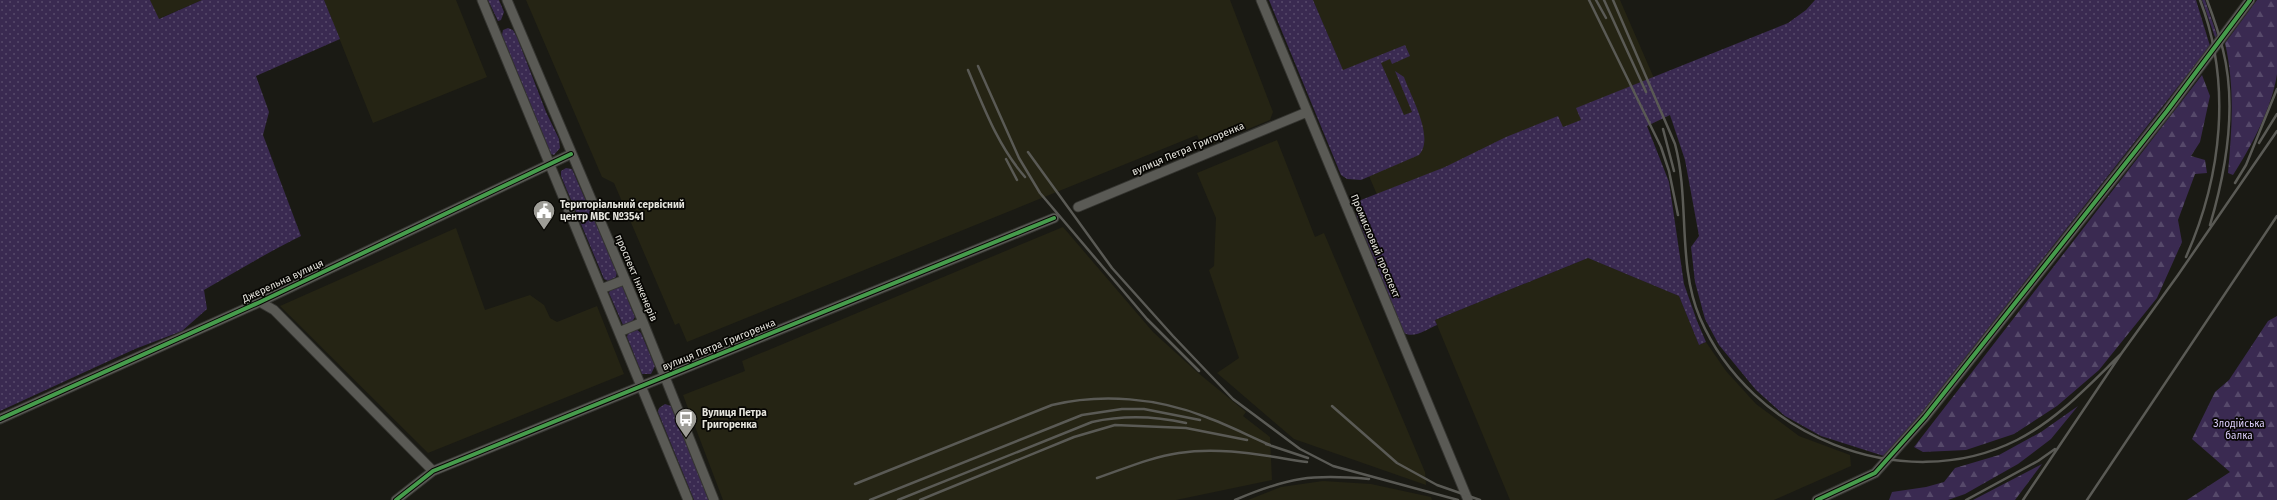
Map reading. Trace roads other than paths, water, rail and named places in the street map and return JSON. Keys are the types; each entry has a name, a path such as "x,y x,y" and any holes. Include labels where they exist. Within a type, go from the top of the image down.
{"street":[{"path":"482,0 642,385 688,500"},
{"name":"проспект Інженерів","path":"507,0 643,322 714,500"},
{"name":"Промисловий проспект","path":"1261,0 1468,500"},
{"path":"1817,500 1875,473 1925,417 2167,110 2250,0"},
{"name":"вулиця Петра Григоренка","path":"1078,207 1307,112"},
{"name":"Джерельна вулиця","path":"0,419 260,302 571,154"},
{"name":"вулиця Петра Григоренка","path":"396,500 433,471 664,375 1054,218"},
{"path":"602,289 624,280"},
{"path":"260,302 274,310 433,471"},
{"path":"619,332 643,322"}],"railway":[{"path":"1589,0 1661,147 1669,171 1678,215"},
{"path":"1596,0 1606,18"},
{"path":"1604,0 1646,92"},
{"path":"1613,0 1675,144 1682,187 1688,276 1693,298 1700,318 1723,359 1754,395 1792,423 1834,445 1879,458 1926,462 1972,456 2017,440 2032,432 2085,390 2121,354"},
{"path":"2186,257 2208,194 2215,162 2218,129 2219,96 2216,64 2210,32 2200,0"},
{"path":"2207,0 2223,50 2229,93 2228,138 2225,161 2210,225"},
{"path":"978,66 1019,158 1040,193 1147,319 1199,371"},
{"path":"968,70 999,140 1015,165 1025,177"},
{"path":"2235,183 2246,165 2277,89"},
{"path":"2259,143 2277,114"},
{"path":"1663,129 1674,171"},
{"path":"2023,500 2121,354 2178,275 2277,131"},
{"path":"1028,152 1112,268 1173,336 1233,399 1300,449 1333,466 1458,500"},
{"path":"1006,159 1017,180"},
{"path":"2087,500 2277,216"},
{"path":"855,484 1052,405 1090,399 1130,399 1169,405 1214,420 1270,445"},
{"path":"1332,406 1397,463 1437,485 1480,500"},
{"path":"870,500 1082,415 1122,409 1144,409 1200,420"},
{"path":"898,500 1092,422 1116,418 1139,417 1186,423"},
{"path":"920,500 1074,437 1115,425 1186,428 1247,440"},
{"path":"1266,444 1308,458"},
{"path":"1966,500 2038,461 2055,449"},
{"path":"1097,478 1158,457 1195,451 1227,451 1307,462"},
{"path":"1235,500 1271,486 1301,479 1316,477 1369,479"}],"place":[{"name":"Територіальний сервісний центр МВС №3541","path":"544,230"},
{"name":"Вулиця Петра Григоренка","path":"686,438"}],"park label":[{"name":"Злодійська балка","path":"2239,430"}]}
